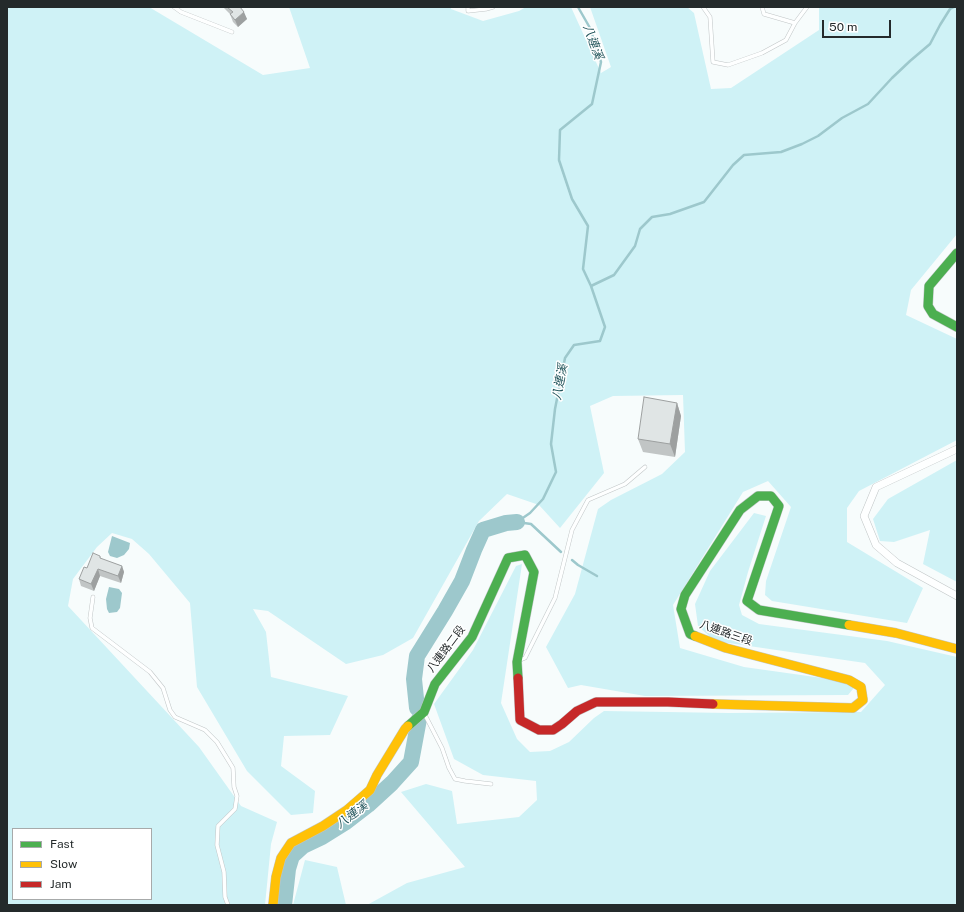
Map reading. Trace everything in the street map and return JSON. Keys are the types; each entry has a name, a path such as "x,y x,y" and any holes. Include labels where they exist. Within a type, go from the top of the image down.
{"street":[{"path":"957,253 929,286 928,306 934,314 957,327"},
{"path":"957,449 876,487 864,516 876,545 897,563 957,596"},
{"name":"八連路三段","path":"520,720 539,730 553,730 577,711 596,702 668,702 853,708 863,700 861,687 849,680 726,648 690,634 681,609 685,595 740,510 758,496 771,496 779,506 749,593 748,601 759,610 896,633 957,649"},
{"name":"八連路二段","path":"273,905 276,877 281,858 291,843 323,826 347,810 370,790 405,729 424,712 435,684 472,637 508,558 525,555 534,572 517,662 520,720"}],"lane":[{"path":"174,7 182,12 232,32"},
{"path":"468,7 468,11 492,7"},
{"path":"703,7 710,17 713,62 728,65 762,53 786,40 795,24 808,7"},
{"path":"762,7 764,14 795,24"},
{"path":"517,662 525,658 555,598 572,530 588,500 626,484 645,467"},
{"path":"93,597 90,618 92,628 150,672 163,688 170,710 175,717 204,730 217,742 233,768 234,787 237,796 235,809 218,826 217,845 224,872 225,897 228,905"},
{"path":"424,712 442,748 449,768 455,779 491,784"}],"shaded area":[{"path":"7,7 149,7 263,75 310,68 289,7 451,7 451,9 483,21 519,11 526,7 571,7 601,73 611,67 590,7 687,7 694,13 711,89 731,88 819,30 819,7 957,7 957,234 911,290 906,315 957,339 957,440 859,491 847,508 847,542 923,588 907,623 772,601 765,595 766,581 791,507 768,481 743,492 673,605 680,648 744,667 858,683 848,695 645,696 581,685 568,688 546,647 575,594 598,509 611,500 662,474 685,452 683,395 613,396 590,406 604,473 560,528 539,505 507,494 479,521 413,638 383,655 346,664 268,611 253,609 266,632 271,677 348,696 330,735 284,736 281,766 315,791 313,813 291,815 247,771 197,687 190,603 149,554 132,539 112,533 97,547 73,579 68,606 199,747 241,806 277,822 271,844 265,905 7,905"},
{"path":"957,460 957,582 923,564 930,530 894,542 880,541 873,519 888,499"},
{"path":"754,513 766,516 739,605 742,615 759,624 887,641 957,657 957,905 367,905 407,883 465,867 401,792 426,784 452,791 457,824 519,817 537,800 536,781 483,775 454,759 434,704 473,650 516,566 522,564 501,703 517,739 530,752 550,751 569,742 594,718 604,711 729,713 861,712 885,685 865,663 715,641 698,626 695,604 710,571"},
{"path":"112,536 130,543 129,549 124,555 117,558 110,556 108,552"},
{"path":"109,587 119,589 122,593 120,608 117,612 109,613 107,609 106,599"},
{"path":"305,860 337,867 346,905 293,905"}],"building":[{"path":"227,7 240,7 244,12 235,20 230,14 233,12"},
{"path":"644,397 677,403 670,444 638,439"},
{"path":"93,553 100,556 100,558 122,566 118,576 98,569 91,584 79,579 84,567 87,568"}],"waterway":[{"name":"八連溪","path":"517,522 530,513 543,499 556,472 551,444 555,409 565,358 574,345 600,341 605,327 591,286 583,269 588,226 572,199 559,160 560,130 592,104 601,62 590,28 578,7"},
{"path":"591,286 614,275 635,246 640,229 652,217 670,214 704,202 733,165 744,155 781,152 802,144 818,136 842,118 868,104 892,78 930,44 950,9 954,7"},
{"path":"517,522 531,524 561,552"},
{"name":"八連溪","path":"417,708 414,679 417,656 462,581 483,530 506,523 517,522"},
{"path":"572,560 597,576"},
{"name":"八連溪","path":"284,905 288,869 292,856 303,846 322,837 346,822 368,805 392,783 411,762 419,719"}],"traffic: fast":[{"path":"957,253 929,286 928,306 933,314 957,327"},
{"path":"695,636 690,634 681,609 685,595 740,510 758,496 771,496 779,506 747,601 759,610 849,625"},
{"path":"408,726 424,712 435,684 472,637 508,558 525,555 534,572 517,662 518,678"}],"traffic: slow":[{"path":"849,625 896,633 957,649"},
{"path":"695,636 726,648 849,680 861,687 863,700 853,708 713,704"},
{"path":"273,905 276,877 281,858 291,843 323,826 347,810 370,790 377,775 408,726"}],"traffic: jam":[{"path":"518,678 520,720 539,730 553,730 577,711 596,702 668,702 713,704"}]}
